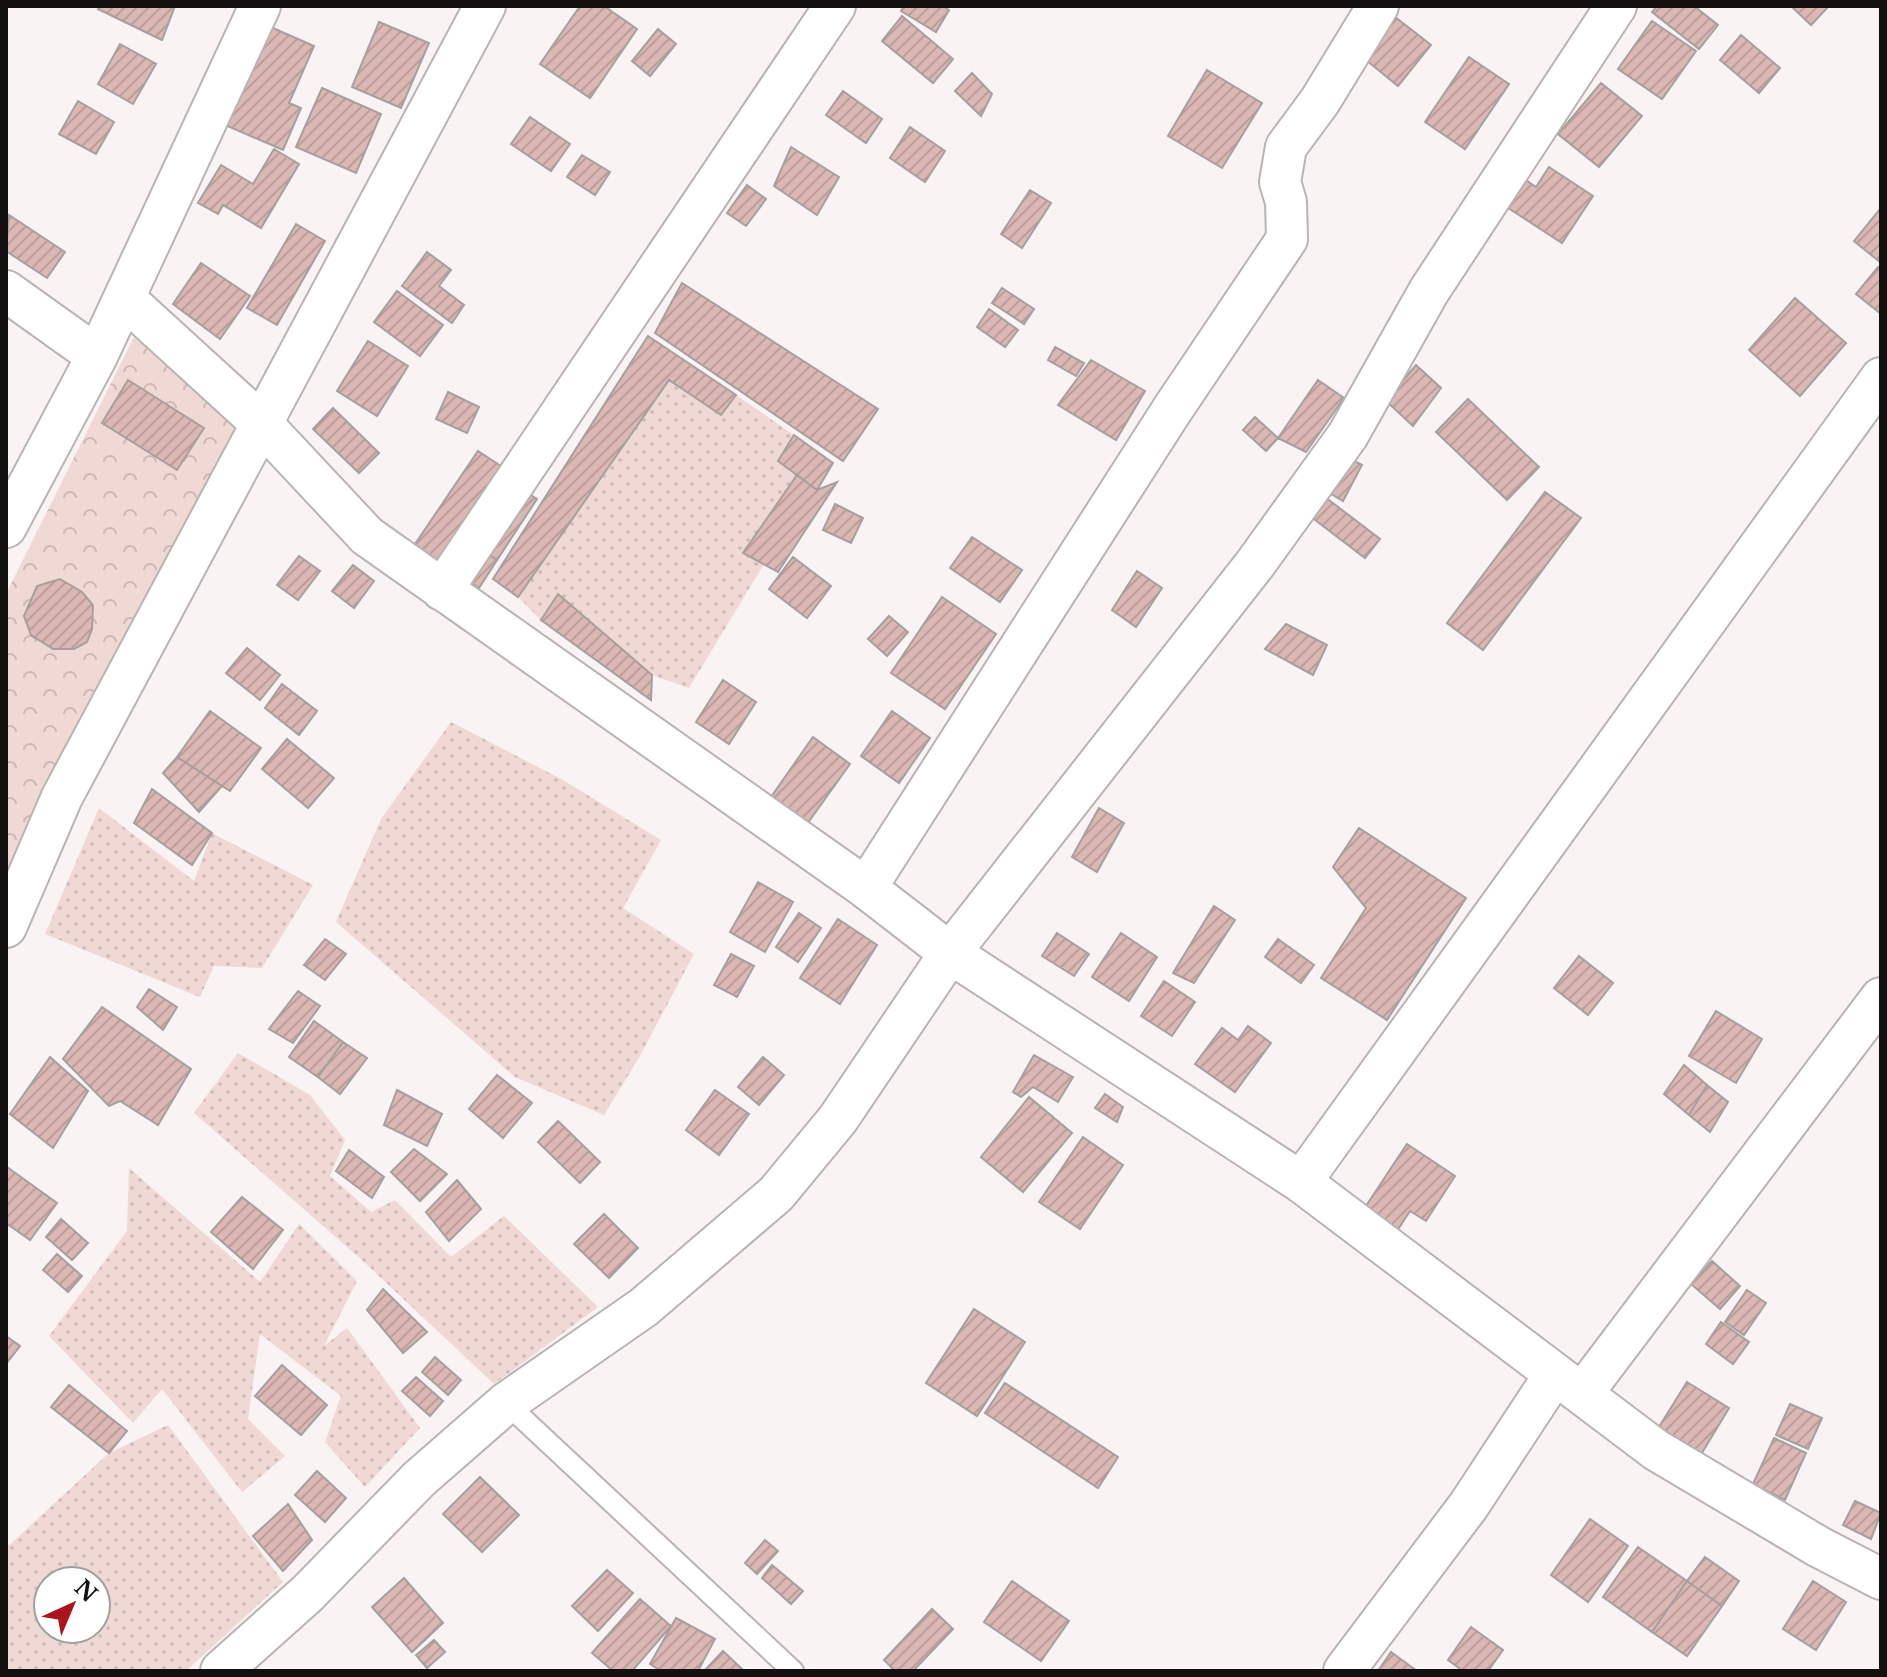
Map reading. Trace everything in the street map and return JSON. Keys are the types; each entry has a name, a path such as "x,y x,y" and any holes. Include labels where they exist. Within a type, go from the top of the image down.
{"street":[{"path":"6,527 97,356 260,6"},
{"path":"6,927 62,797 485,6"},
{"path":"442,590 835,6"},
{"path":"866,888 1163,424 1287,239 1286,202 1280,182 1286,147 1320,101 1378,6"},
{"path":"221,1671 308,1593 419,1479 506,1403 644,1307 776,1194 838,1119 950,953 1255,564 1348,435 1429,291 1616,6"},
{"path":"6,291 97,356"},
{"path":"124,298 263,425 367,536 866,888 950,953 1301,1182 1656,1450 1819,1547 1881,1579"},
{"path":"1301,1182 1881,378"},
{"path":"1344,1671 1469,1505 1881,998"}],"lane":[{"path":"506,1403 793,1671"}],"green space":[{"path":"136,333 240,425 6,906 6,594"},
{"path":"669,380 721,415 736,395 794,435 778,461 797,475 764,564 689,688 652,675 559,594 541,620 518,597"},
{"path":"451,722 563,780 661,840 623,908 694,954 640,1056 604,1115 515,1077 336,922 381,819"},
{"path":"99,808 194,881 212,833 313,885 262,968 214,966 200,997 45,934"},
{"path":"238,1053 310,1095 345,1140 330,1176 371,1212 395,1200 451,1257 504,1216 598,1307 494,1384 363,1261 194,1113"},
{"path":"129,1168 260,1282 299,1224 357,1281 324,1346 347,1328 420,1428 365,1487 325,1442 341,1396 260,1334 248,1419 285,1456 242,1492 162,1389 133,1423 49,1336 127,1231"},
{"path":"168,1425 283,1582 186,1671 6,1671 6,1548 109,1453"}],"building":[{"path":"100,6 175,6 162,40 98,9"},
{"path":"580,6 604,6 637,29 590,98 540,64"},
{"path":"904,6 942,6 949,10 936,32 901,11"},
{"path":"1657,6 1694,6 1718,25 1699,49 1652,12"},
{"path":"1791,6 1829,6 1811,25"},
{"path":"1390,13 1431,45 1398,86 1360,55"},
{"path":"902,16 953,59 933,83 882,41"},
{"path":"1652,21 1696,51 1662,99 1618,69"},
{"path":"379,22 429,43 401,108 352,87"},
{"path":"266,25 314,46 289,103 301,108 283,150 223,124"},
{"path":"658,29 676,44 650,76 632,61"},
{"path":"1741,35 1780,68 1759,93 1720,60"},
{"path":"120,44 156,64 133,104 98,84"},
{"path":"1469,57 1509,84 1465,149 1425,122"},
{"path":"1207,70 1262,103 1222,168 1168,136"},
{"path":"972,73 992,94 981,116 955,91"},
{"path":"1601,83 1642,116 1599,167 1558,134"},
{"path":"322,88 381,114 356,173 296,147"},
{"path":"843,91 882,119 866,143 826,115"},
{"path":"78,101 114,122 96,154 59,134"},
{"path":"530,117 570,144 551,171 511,144"},
{"path":"910,127 945,151 925,182 890,158"},
{"path":"791,147 839,177 817,215 774,186"},
{"path":"274,149 299,164 261,228 223,205 218,214 198,203 221,165 253,184"},
{"path":"582,155 610,172 595,195 567,177"},
{"path":"1549,167 1593,196 1562,243 1502,204 1520,176 1536,187"},
{"path":"747,185 766,199 746,226 727,213"},
{"path":"1030,190 1051,203 1022,248 1001,234"},
{"path":"1881,210 1881,263 1854,241"},
{"path":"9,215 65,252 47,278 6,251"},
{"path":"296,224 325,241 277,325 247,308"},
{"path":"427,252 451,270 439,286 464,305 452,323 402,286"},
{"path":"201,263 250,296 220,339 173,304"},
{"path":"1878,267 1881,270 1881,314 1856,294"},
{"path":"682,283 878,409 843,461 655,333"},
{"path":"1002,288 1034,309 1024,324 992,303"},
{"path":"397,291 443,325 420,356 374,322"},
{"path":"1795,298 1846,343 1800,396 1749,350"},
{"path":"989,309 1018,330 1005,347 977,327"},
{"path":"648,336 736,395 721,415 669,380 518,597 493,579"},
{"path":"368,341 408,366 377,416 337,391"},
{"path":"1055,347 1084,363 1076,376 1048,360"},
{"path":"1091,360 1145,391 1116,440 1058,405"},
{"path":"1416,365 1441,388 1413,426 1386,401"},
{"path":"128,380 204,428 177,470 102,423"},
{"path":"1318,380 1344,398 1306,452 1278,438"},
{"path":"448,392 479,407 467,433 436,419"},
{"path":"1468,399 1539,467 1507,500 1436,432"},
{"path":"333,408 379,453 359,473 313,429"},
{"path":"1255,417 1278,438 1266,451 1243,430"},
{"path":"794,435 833,463 817,490 778,461"},
{"path":"478,451 513,474 448,571 413,547"},
{"path":"1346,457 1362,465 1343,501 1328,492"},
{"path":"797,475 817,490 837,482 778,572 743,553"},
{"path":"520,488 537,499 497,560 481,549"},
{"path":"1545,492 1581,518 1483,650 1447,623"},
{"path":"1325,497 1380,539 1365,558 1310,516"},
{"path":"835,504 863,518 851,543 823,530"},
{"path":"972,537 1022,570 1000,602 950,568"},
{"path":"481,549 497,560 479,588 462,577"},
{"path":"299,556 320,571 298,600 277,585"},
{"path":"793,557 831,586 807,618 769,589"},
{"path":"353,565 374,581 354,608 332,591"},
{"path":"1137,571 1162,588 1136,627 1112,610"},
{"path":"60,579 82,592 93,605 92,629 87,642 74,649 53,649 31,635 24,616 37,586"},
{"path":"558,594 652,675 651,700 541,620"},
{"path":"942,597 996,634 945,709 891,673"},
{"path":"889,616 908,632 887,656 868,639"},
{"path":"1286,624 1327,645 1313,675 1265,649"},
{"path":"247,648 280,675 260,700 226,673"},
{"path":"723,680 756,702 729,744 696,722"},
{"path":"282,684 317,711 299,735 265,708"},
{"path":"210,711 261,748 230,791 177,757"},
{"path":"892,711 930,738 899,783 861,756"},
{"path":"813,737 850,764 807,824 771,797"},
{"path":"287,739 334,778 308,808 262,769"},
{"path":"177,757 222,786 199,812 163,773"},
{"path":"152,789 212,833 192,865 134,823"},
{"path":"1099,808 1124,823 1097,872 1072,857"},
{"path":"1359,828 1466,898 1387,1020 1321,978 1366,908 1333,867"},
{"path":"758,882 793,902 765,952 730,932"},
{"path":"1214,906 1235,920 1194,983 1173,973"},
{"path":"799,913 821,928 798,962 776,947"},
{"path":"838,919 877,945 840,1004 800,978"},
{"path":"1057,933 1089,954 1074,976 1042,956"},
{"path":"1121,933 1157,957 1129,1001 1092,977"},
{"path":"325,939 346,954 325,980 304,965"},
{"path":"1278,939 1314,965 1301,983 1265,957"},
{"path":"731,954 754,966 737,997 714,985"},
{"path":"1579,956 1613,983 1588,1015 1554,988"},
{"path":"1164,981 1195,1002 1172,1036 1141,1016"},
{"path":"149,989 177,1007 163,1030 137,1007"},
{"path":"298,991 320,1006 293,1043 269,1029"},
{"path":"102,1007 191,1069 158,1125 120,1101 109,1106 63,1059"},
{"path":"1716,1011 1762,1039 1736,1083 1689,1056"},
{"path":"314,1021 343,1042 318,1077 289,1057"},
{"path":"1248,1026 1271,1043 1235,1092 1195,1064 1222,1028 1238,1040"},
{"path":"343,1042 367,1058 340,1094 318,1077"},
{"path":"1034,1055 1073,1077 1058,1102 1033,1087 1021,1097 1013,1092"},
{"path":"50,1057 88,1091 53,1148 10,1114"},
{"path":"763,1057 784,1075 759,1105 738,1087"},
{"path":"1684,1065 1707,1085 1689,1115 1664,1094"},
{"path":"497,1075 532,1103 503,1138 469,1109"},
{"path":"1707,1085 1728,1102 1710,1132 1689,1115"},
{"path":"397,1090 442,1114 427,1146 384,1125"},
{"path":"715,1090 749,1114 719,1155 686,1130"},
{"path":"1105,1094 1123,1107 1117,1122 1095,1108"},
{"path":"1029,1097 1072,1133 1023,1192 981,1157"},
{"path":"558,1121 600,1162 580,1183 538,1142"},
{"path":"1083,1137 1123,1165 1080,1229 1039,1202"},
{"path":"1407,1144 1455,1176 1426,1221 1410,1211 1395,1234 1362,1212"},
{"path":"414,1149 447,1174 420,1201 391,1172"},
{"path":"349,1150 384,1177 372,1198 336,1171"},
{"path":"7,1167 57,1203 30,1240 6,1223"},
{"path":"457,1180 481,1209 449,1241 426,1212"},
{"path":"242,1197 283,1230 253,1269 211,1232"},
{"path":"604,1214 638,1248 609,1278 574,1244"},
{"path":"61,1219 88,1243 72,1260 46,1237"},
{"path":"57,1254 82,1276 68,1292 43,1270"},
{"path":"1712,1261 1740,1286 1720,1309 1691,1284"},
{"path":"383,1289 427,1332 403,1353 367,1310"},
{"path":"1747,1290 1766,1303 1744,1335 1725,1322"},
{"path":"974,1309 1025,1342 977,1416 926,1383"},
{"path":"1721,1322 1749,1342 1733,1364 1706,1344"},
{"path":"6,1336 20,1346 6,1364"},
{"path":"435,1357 461,1380 448,1395 422,1372"},
{"path":"282,1365 327,1405 301,1435 255,1396"},
{"path":"416,1377 443,1401 430,1416 402,1391"},
{"path":"1687,1382 1729,1408 1702,1453 1659,1427"},
{"path":"1005,1383 1118,1457 1098,1488 985,1413"},
{"path":"69,1385 127,1431 109,1453 51,1407"},
{"path":"1790,1404 1822,1418 1808,1449 1776,1435"},
{"path":"1774,1438 1806,1453 1785,1500 1753,1484"},
{"path":"317,1471 346,1498 325,1522 295,1495"},
{"path":"480,1477 519,1515 482,1552 443,1514"},
{"path":"1855,1501 1881,1513 1871,1539 1843,1525"},
{"path":"288,1504 312,1540 283,1571 253,1536"},
{"path":"1590,1519 1628,1546 1588,1602 1551,1575"},
{"path":"765,1540 778,1551 757,1574 745,1563"},
{"path":"1638,1547 1687,1581 1652,1632 1603,1597"},
{"path":"1705,1557 1739,1581 1722,1606 1687,1581"},
{"path":"772,1565 803,1591 791,1604 762,1578"},
{"path":"607,1570 633,1593 598,1631 572,1606"},
{"path":"404,1578 443,1623 412,1652 372,1607"},
{"path":"1012,1581 1069,1621 1041,1661 984,1622"},
{"path":"1687,1581 1722,1606 1687,1656 1652,1632"},
{"path":"1813,1581 1846,1602 1816,1650 1783,1629"},
{"path":"640,1599 671,1626 632,1671 613,1671 592,1653"},
{"path":"932,1609 953,1629 913,1671 895,1671 884,1660"},
{"path":"676,1618 715,1639 698,1671 661,1671 650,1664"},
{"path":"1471,1627 1503,1650 1488,1671 1463,1671 1448,1660"},
{"path":"434,1640 445,1652 427,1668 416,1655"},
{"path":"723,1651 744,1671 704,1671"},
{"path":"1391,1652 1417,1671 1378,1671"}]}
